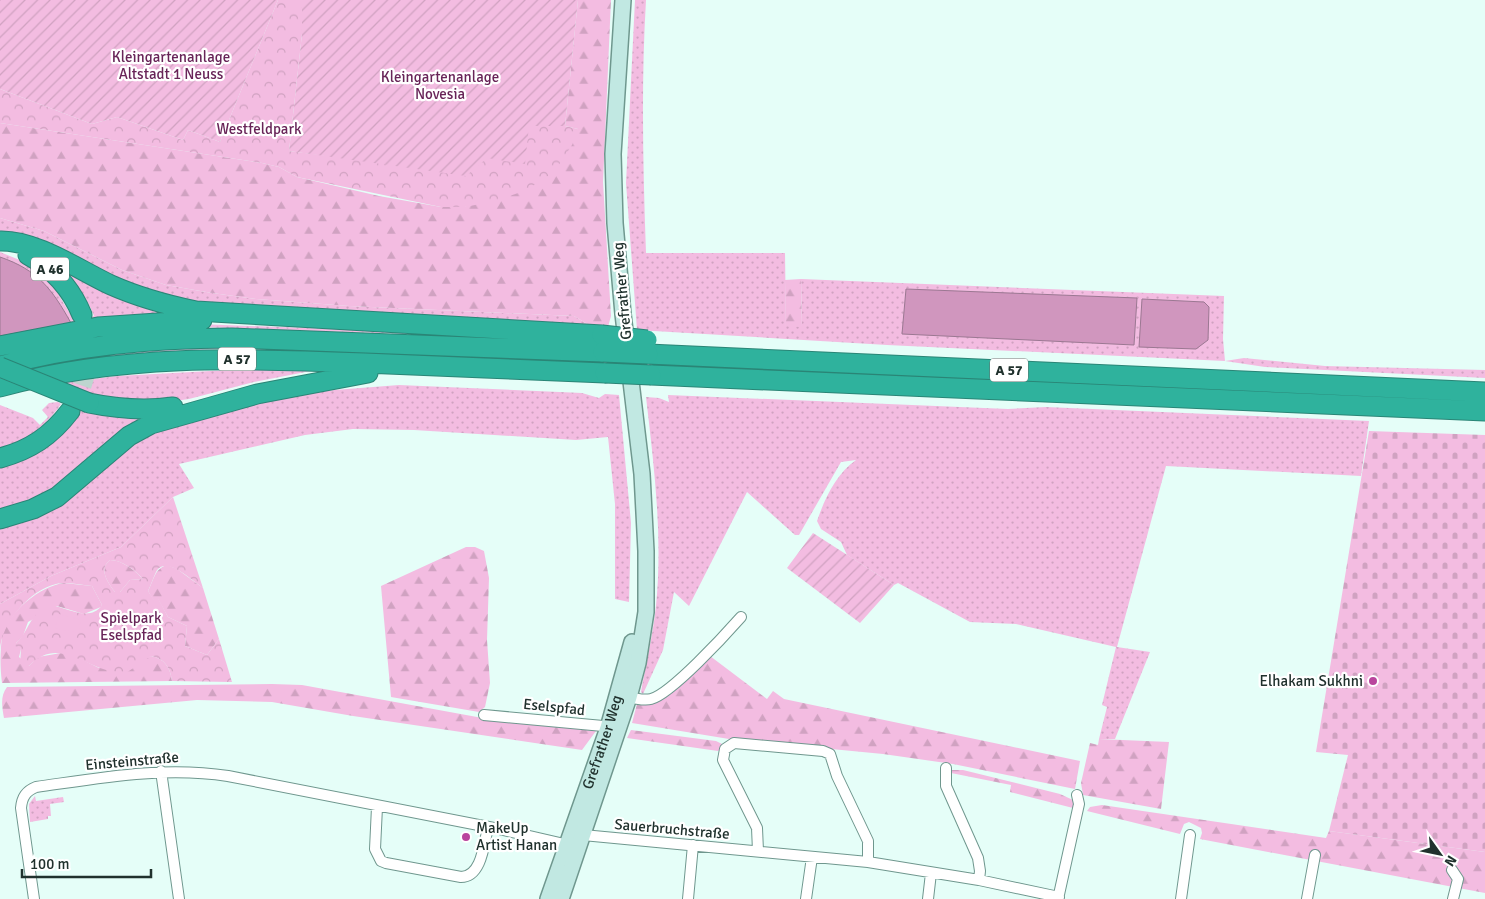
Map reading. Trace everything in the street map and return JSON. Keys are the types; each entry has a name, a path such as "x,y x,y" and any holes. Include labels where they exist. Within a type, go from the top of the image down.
{"highway":[{"path":"0,242 11,241 37,249 112,285 168,305 196,312 358,322"},
{"name":"A 46","path":"0,242 38,260 54,272 70,290 82,315"},
{"path":"0,346 60,333 143,322 230,320 358,322"},
{"name":"A 57","path":"358,322 648,347 734,357 1485,392"},
{"name":"A 57","path":"0,366 76,348 178,338 602,344"},
{"name":"A 57","path":"0,387 77,370 178,360 260,359 1485,411"},
{"path":"0,366 89,403 120,409 151,410 189,405 255,387 297,379 368,373 442,376 477,368"},
{"path":"0,519 56,497 129,436 151,424 257,394 368,373"},
{"path":"0,458 31,447 44,439 70,411"}],"main road":[{"name":"Grefrather Weg","path":"561,899 576,842 624,696 645,582 642,482 615,223 613,154 623,0"},
{"name":"Grefrather Weg","path":"548,899 576,842"}],"street":[{"path":"624,696 647,700 658,696 701,660 741,617"},
{"name":"Eselspfad","path":"484,715 614,727"},
{"name":"Sauerbruchstraße","path":"758,852 757,828 723,760 725,749 734,743 827,752 833,760 837,776 868,841 868,862"},
{"path":"946,768 946,786 978,858 980,871 978,880"},
{"path":"162,771 178,899"},
{"name":"Einsteinstraße","path":"34,899 21,808 27,792 36,787 162,771 190,771 228,776 377,806 576,842"},
{"path":"1059,898 1079,804 1077,795"},
{"path":"377,806 375,849 381,862 386,864 461,877 470,876 476,869 488,827"},
{"path":"1181,899 1190,835"},
{"name":"Sauerbruchstraße","path":"576,842 693,845 868,862 978,880 1059,898"},
{"path":"688,899 693,845"},
{"path":"1307,899 1315,855"},
{"path":"806,899 812,857"},
{"path":"1452,870 1458,879 1453,899"},
{"path":"928,899 931,873"},
{"name":"Grefrather Weg","path":"567,881 568,899"}],"green space":[{"name":"Kleingartenanlage Altstadt 1 Neuss","path":"0,0 278,0 220,142 188,130 183,140 117,117 92,124 0,89"},
{"name":"Westfeldpark","path":"278,0 302,0 302,34 289,151 329,156 487,158 528,126 565,126 578,129 572,145 556,169 542,181 521,192 495,201 465,207 441,207 297,177 279,167 262,163 0,123 0,89 92,124 117,117 183,140 188,130 220,142"},
{"name":"Kleingartenanlage Novesia","path":"302,0 578,0 565,126 529,126 525,164 487,158 466,176 289,151 302,34"},
{"path":"578,0 611,0 603,182 611,316 608,327 589,325 574,316 349,306 256,299 166,285 122,270 44,231 0,218 0,123 262,163 279,167 297,177 379,196 441,207 465,207 578,129 565,126"},
{"path":"635,0 646,0 643,126 646,253 785,253 786,326 802,326 801,279 1224,296 1223,339 1225,361 887,345 637,330 626,183"},
{"path":"0,218 44,231 122,270 166,285 256,299 349,306 574,316 589,325 246,311 162,295 125,282 12,234 0,231"},
{"path":"0,252 32,265 63,294 60,297 75,322 94,316 87,300 78,287 53,264 190,315 0,341"},
{"path":"801,279 802,327 786,326 785,280"},
{"path":"198,324 497,335 496,337 198,327"},
{"path":"175,347 385,352 1466,400 1466,402 232,349 172,351 115,356 58,364 0,377 0,374 76,357"},
{"path":"1244,358 1325,366 1485,370 1485,378 1265,367 1225,361"},
{"path":"230,370 316,370 254,382 189,399 154,404 92,395 63,383 117,376"},
{"path":"399,385 582,393 599,398 605,394 619,395 631,523 629,602 615,599 615,504 608,437 576,440 414,430 353,429 305,435 179,464 194,488 173,497 121,547 51,576 0,604 0,527 146,436 173,425 270,398 309,392"},
{"path":"668,395 1008,409 1046,407 1369,421 1361,476 1166,466 1117,647 1150,652 1115,739 1099,739 1107,707 1102,705 1116,647 1016,624 970,622 898,583 894,585 847,555 841,542 821,529 817,521 837,479 856,460 841,462 799,535 795,535 747,492 689,606 674,592 663,650 643,694 641,692 656,606 659,554 657,501 646,397 659,398 669,402"},
{"path":"58,402 61,404 55,412 35,432 18,442 0,448 0,405 33,418 40,425 48,417 42,410 49,403"},
{"path":"81,410 118,417 155,418 57,492 0,514 0,466 25,458 46,446 65,430"},
{"path":"1369,431 1485,435 1485,852 1329,831 1348,755 1316,752"},
{"name":"Spielpark Eselspfad","path":"173,497 203,588 186,575 172,567 166,566 160,567 156,572 148,591 154,600 158,598 168,617 187,626 185,646 207,655 219,639 232,682 172,681 166,664 160,659 151,656 126,673 103,669 72,656 55,653 38,658 29,666 20,664 21,649 17,647 16,643 33,618 43,609 50,605 78,612 91,613 102,605 92,586 79,584 65,583 46,587 27,600 11,619 0,650 0,604 51,576 121,547","holes":["110,560 115,560 128,566 143,579 130,580 120,592 115,592 104,572 106,564"]},
{"path":"813,533 894,585 860,623 787,568"},
{"path":"466,547 475,547 484,551 489,578 487,640 490,683 485,707 479,712 391,697 381,586"},
{"path":"110,560 115,560 133,569 143,579 130,580 120,592 115,592 104,572 106,564"},
{"path":"167,565 177,569 203,588 219,639 207,655 185,646 187,626 168,617 158,599 154,601 148,591 159,569"},
{"path":"64,583 92,586 102,605 101,607 84,614 57,606 28,622 23,636 16,643 21,649 19,657 29,666 38,657 61,653 71,654 99,668 151,656 160,659 166,664 172,681 2,683 0,660 2,637 11,618 35,595 45,589"},
{"path":"59,614 81,620 78,633 55,628"},
{"path":"710,656 767,699 773,691 784,699 1080,761 1075,789 953,764 883,754 729,739 632,723 637,704"},
{"path":"302,685 488,719 596,731 582,750 272,702 197,700 4,718 2,706 3,694 7,687"},
{"path":"631,730 716,741 724,745 718,751 627,738"},
{"path":"1099,739 1169,742 1161,809 1083,795 1081,783 1090,743 1098,745"},
{"path":"951,770 963,770 1060,794 1073,800 1073,808 1010,792 1011,785 951,773"},
{"path":"35,796 36,801 63,797 64,802 50,804 51,816 48,816 48,819 30,822 29,804"},
{"path":"1102,805 1326,838 1329,831 1485,852 1485,893 1200,839 1201,828 1189,822 1184,824 1180,834 1087,811 1090,807"}],"shaded area":[{"path":"0,257 24,268 43,282 71,323 0,336"},
{"path":"906,289 1137,298 1134,345 902,334"},
{"path":"1142,299 1204,302 1209,307 1208,340 1196,349 1139,347"}],"tunnel":[{"path":"70,411 80,392 86,373 88,353 87,331"}],"place":[{"name":"Elhakam Sukhni","path":"1373,681"},
{"name":"MakeUp Artist Hanan","path":"466,837"}]}
